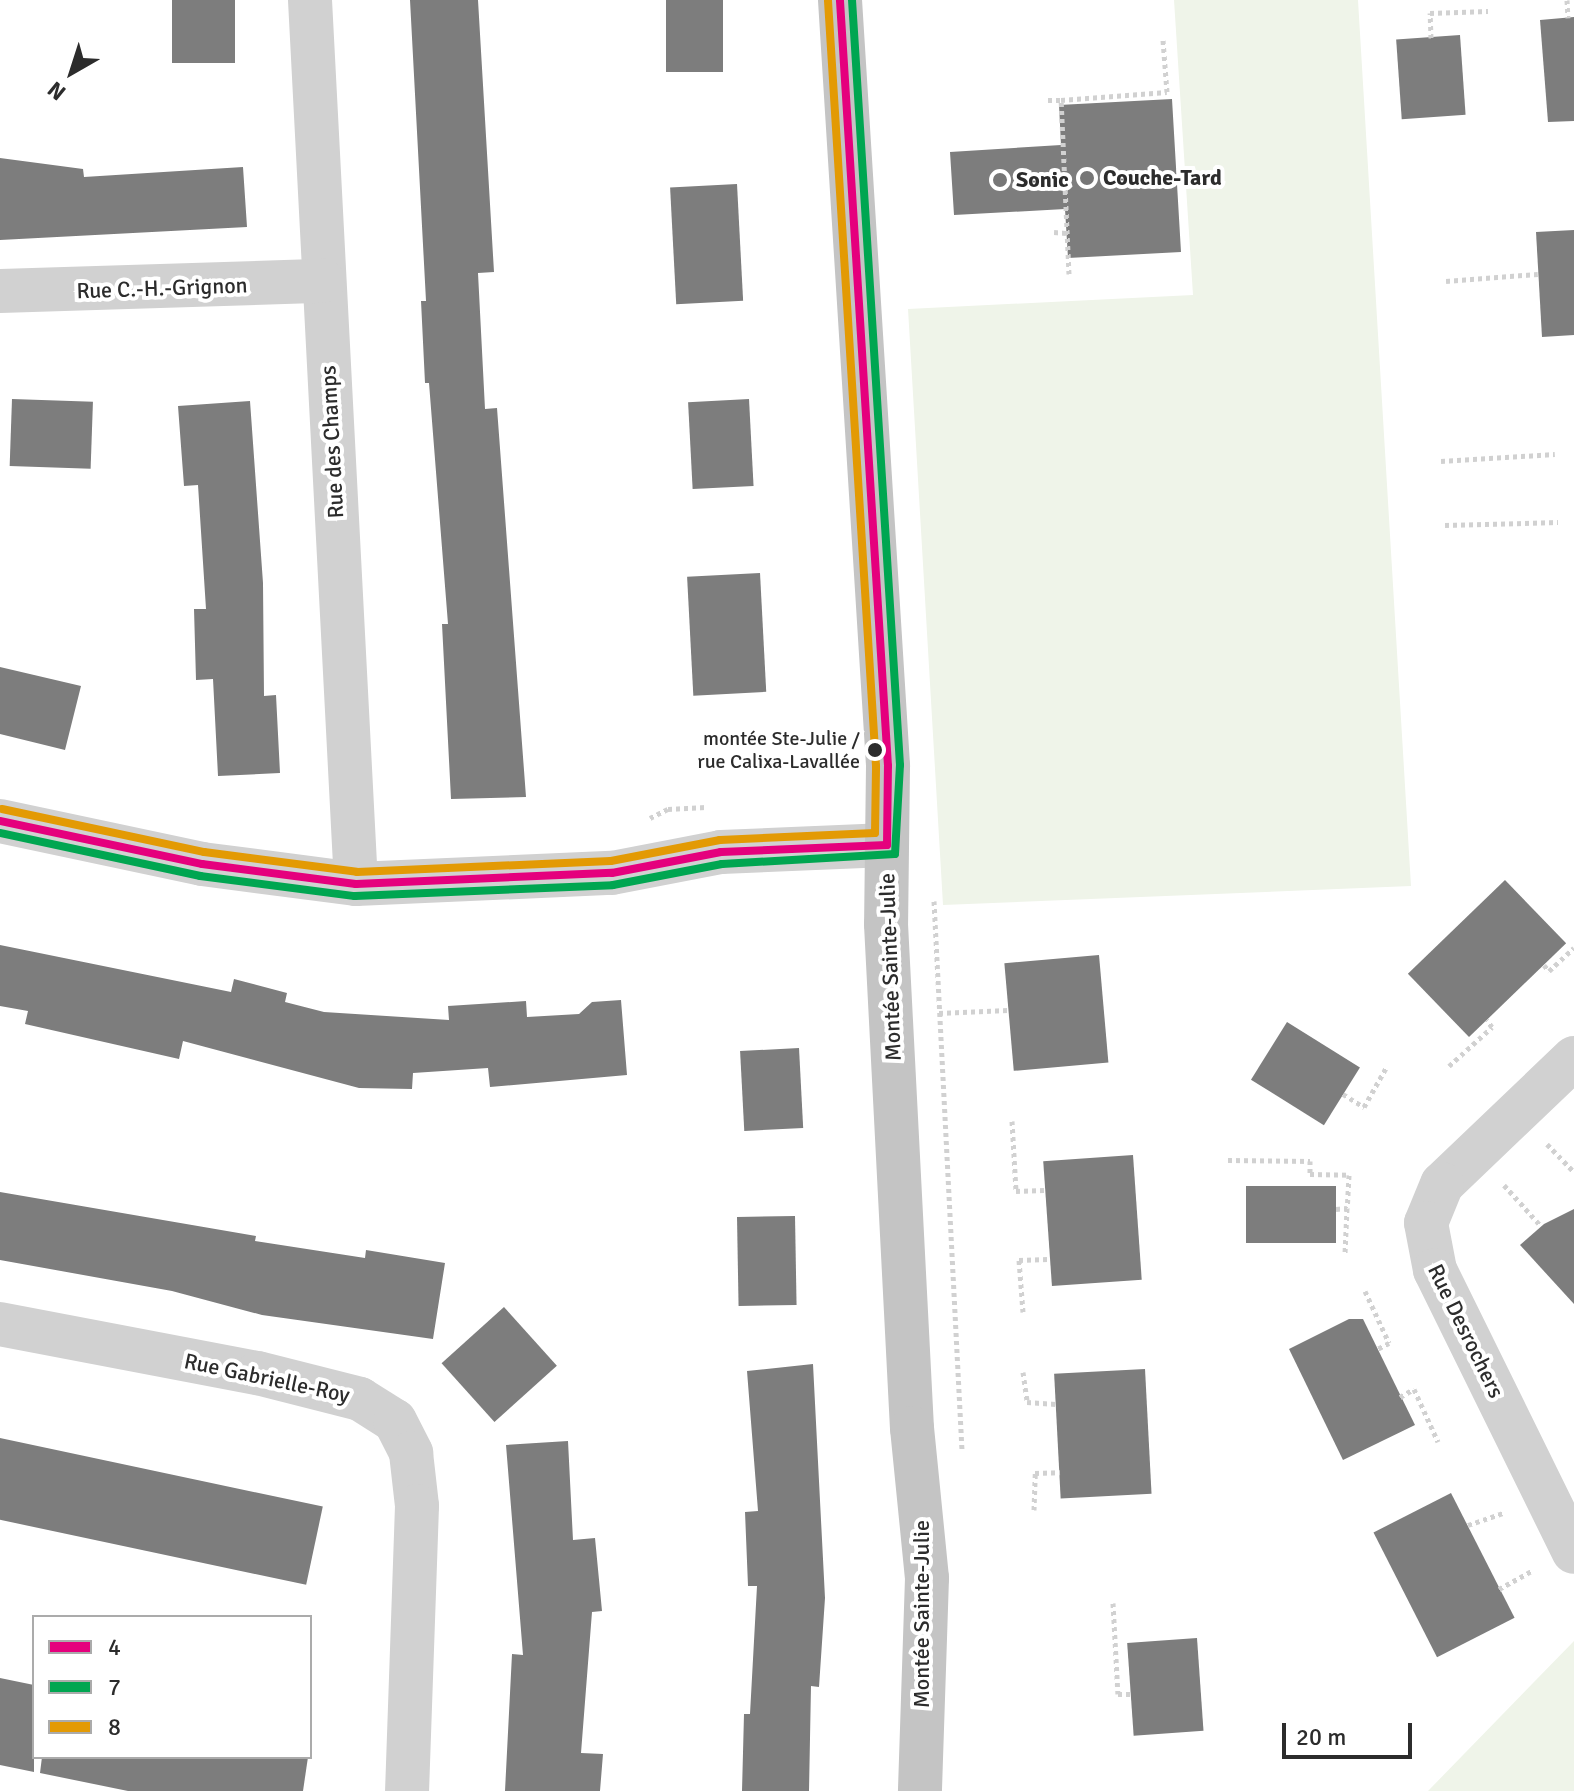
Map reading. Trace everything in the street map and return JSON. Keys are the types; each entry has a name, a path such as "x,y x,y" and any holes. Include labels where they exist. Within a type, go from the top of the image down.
{"main road":[{"name":"Montée Sainte-Julie","path":"840,0 888,766 886,947 906,1317 927,1578 920,1791"}],"street":[{"name":"Rue des Champs","path":"310,0 356,884"},
{"name":"Rue C.-H.-Grignon","path":"0,291 323,281"},
{"path":"0,821 202,864 356,884 612,873 721,852 887,845"},
{"name":"Rue Desrochers","path":"1558,1559 1432,1262 1426,1223 1442,1184 1574,1058"},
{"name":"Rue Gabrielle-Roy","path":"0,1324 258,1373 360,1399 395,1421 411,1453 417,1506 407,1791"}],"path":[{"path":"1567,0 1568,18"},
{"path":"1431,38 1430,13 1488,11"},
{"path":"1048,100 1167,92 1163,40"},
{"path":"1061,100 1069,274"},
{"path":"1054,232 1066,233"},
{"path":"1446,281 1538,274"},
{"path":"1441,461 1555,454"},
{"path":"1445,525 1558,522"},
{"path":"1544,965 1549,971 1574,948"},
{"path":"963,1465 939,1013 1008,1010"},
{"path":"1449,1066 1492,1027 1487,1020"},
{"path":"1343,1094 1364,1107 1386,1068"},
{"path":"1012,1121 1016,1191 1044,1190"},
{"path":"1228,1160 1310,1161 1310,1174 1349,1175 1345,1254"},
{"path":"1336,1209 1347,1208"},
{"path":"1023,1312 1019,1260 1048,1259"},
{"path":"1365,1291 1389,1343 1377,1349"},
{"path":"1023,1372 1027,1402 1056,1404"},
{"path":"1400,1397 1414,1389 1438,1442"},
{"path":"1034,1510 1035,1473 1060,1472"},
{"path":"1468,1525 1514,1509"},
{"path":"1499,1589 1558,1559"},
{"path":"1113,1603 1118,1694 1130,1694"}],"shaded area":[{"path":"1174,0 1358,0 1411,886 943,905 908,309 1193,295"},
{"path":"1574,1641 1574,1791 1428,1791"}],"building":[{"path":"172,0 235,0 235,63 172,63"},
{"path":"410,0 478,0 494,272 478,273 485,409 497,408 526,797 451,799 442,624 448,624 429,383 425,383 421,301 426,301"},
{"path":"666,0 723,0 723,72 666,72"},
{"path":"1574,17 1574,121 1548,122 1540,20"},
{"path":"1460,35 1466,115 1402,119 1396,39"},
{"path":"1172,99 1181,252 1068,258 1065,209 954,215 950,152 1061,145 1059,105"},
{"path":"0,158 83,169 84,177 243,167 247,227 0,240"},
{"path":"737,184 743,301 676,304 670,188"},
{"path":"1574,230 1574,335 1542,337 1536,232"},
{"path":"12,399 93,402 91,469 10,466"},
{"path":"749,399 754,486 693,489 688,402"},
{"path":"250,401 263,583 264,696 276,695 280,773 218,776 213,679 196,680 194,609 206,609 198,485 184,486 178,406"},
{"path":"760,573 766,692 693,696 687,577"},
{"path":"0,667 81,686 65,750 0,734"},
{"path":"1505,880 1566,943 1469,1037 1408,974"},
{"path":"0,945 231,992 234,979 287,993 285,1002 324,1012 449,1020 448,1006 526,1001 527,1017 579,1014 592,1002 621,1000 627,1075 490,1087 488,1068 413,1073 412,1089 359,1088 183,1041 179,1059 25,1024 28,1011 0,1006"},
{"path":"1099,955 1108,1063 1014,1071 1004,963"},
{"path":"1287,1022 1360,1068 1324,1125 1251,1080"},
{"path":"799,1048 803,1128 744,1131 740,1051"},
{"path":"1133,1155 1142,1280 1052,1286 1043,1161"},
{"path":"1246,1186 1336,1186 1336,1243 1246,1243"},
{"path":"0,1192 256,1236 255,1241 365,1258 366,1250 445,1263 433,1339 262,1315 172,1291 0,1260"},
{"path":"1574,1209 1574,1304 1520,1245 1544,1224"},
{"path":"795,1216 797,1305 739,1306 737,1217"},
{"path":"504,1307 557,1366 494,1422 442,1363"},
{"path":"1349,1319 1363,1319 1415,1425 1343,1460 1289,1349"},
{"path":"813,1364 825,1598 819,1687 811,1686 809,1791 742,1791 744,1714 750,1714 757,1586 748,1586 745,1512 758,1511 747,1371"},
{"path":"1145,1369 1152,1494 1061,1499 1054,1374"},
{"path":"0,1438 323,1507 306,1585 0,1520"},
{"path":"568,1441 573,1540 595,1538 602,1611 592,1612 581,1753 603,1754 600,1791 505,1791 512,1654 523,1655 506,1445"},
{"path":"1451,1493 1515,1618 1437,1657 1373,1532"},
{"path":"1197,1638 1203,1731 1134,1736 1127,1643"},
{"path":"0,1678 32,1685 34,1772 0,1765"},
{"path":"42,1759 308,1759 303,1791 128,1791 40,1773"}],"transit line":[{"name":"4","path":"0,821 202,864 356,884 612,873 721,852 887,845 888,766 840,0"},
{"name":"7","path":"0,833 200,876 355,896 613,885 722,864 895,854 900,765 852,0"},
{"name":"8","path":"2,809 204,852 357,872 611,861 720,840 875,833 876,766 828,1"}],"place":[{"name":"Couche-Tard","path":"1087,178"},
{"name":"Sonic","path":"1000,180"},
{"name":"montée Ste-Julie / rue Calixa-Lavallée","path":"875,750"}]}
